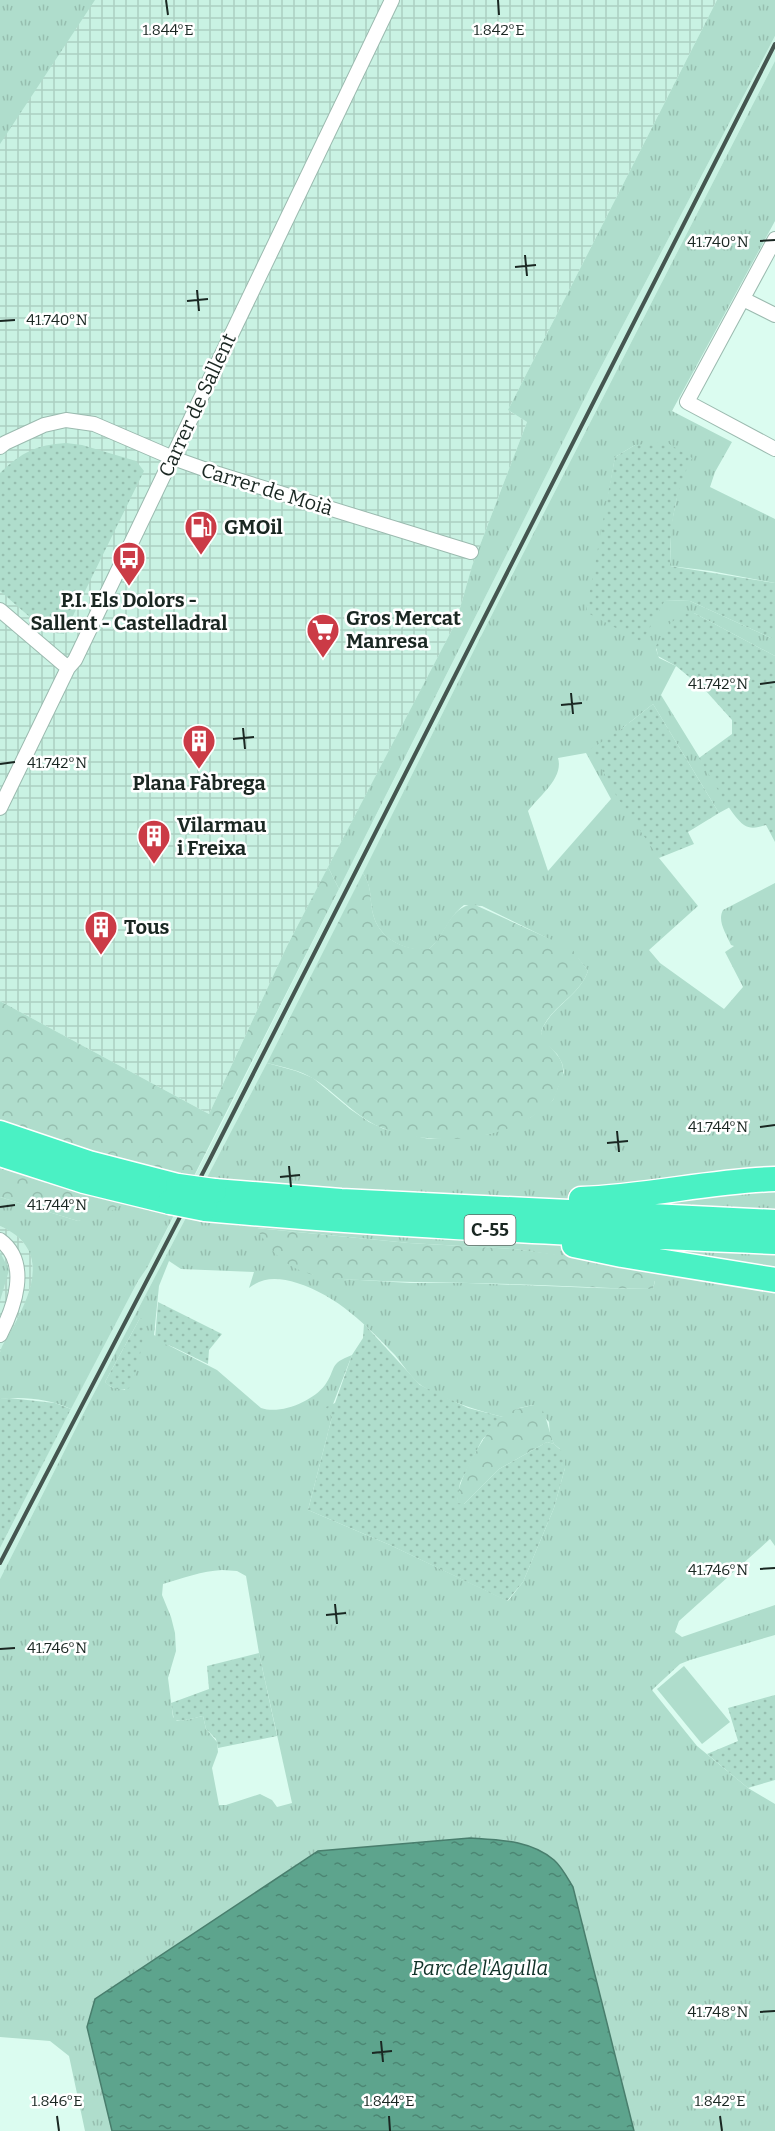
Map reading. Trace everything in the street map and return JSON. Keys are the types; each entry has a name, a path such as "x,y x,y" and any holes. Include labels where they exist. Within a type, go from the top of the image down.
{"highway":[{"name":"C-55","path":"0,1133 174,1194"},
{"name":"C-55","path":"0,1154 84,1181 342,1221 510,1231 775,1242"},
{"path":"454,1205 599,1198 775,1179"},
{"name":"C-55","path":"210,1200 454,1205 775,1222"},
{"path":"510,1231 622,1256 775,1280"}],"street":[{"name":"Carrer de Sallent","path":"0,808 68,668 75,660 173,458 189,419 393,0"},
{"path":"775,239 687,402 775,448"},
{"path":"743,299 775,315"},
{"name":"Carrer de Moià","path":"0,447 44,425 66,420 94,424 173,458 471,552"},
{"path":"0,610 68,668"},
{"path":"0,1240 16,1262 17,1276 16,1296 10,1316 0,1335"}],"shaded area":[{"path":"0,0 717,0 508,410 527,422 472,566 456,622 287,946 209,1114 0,1001"},
{"path":"775,36 775,61 480,638 295,1010 80,1420 0,1579 0,1548 223,1121 591,386"},
{"path":"0,1226 15,1233 30,1250 34,1276 25,1304 0,1352"}],"green space":[{"path":"0,0 95,0 0,144"},
{"path":"717,0 775,0 775,36 591,386 339,889 328,867 456,622 472,566 527,422 508,410"},
{"path":"775,61 775,221 672,411 732,442 715,472 710,487 775,519 775,583 670,566 671,527 678,491 635,445 615,457 607,503 665,600 690,601 775,638 775,656 694,613 656,649 659,658 676,666 661,695 730,807 719,813 653,704 620,730 659,858 698,906 649,950 660,963 724,1009 743,987 725,952 734,946 731,945 723,927 721,914 723,910 775,883 775,1546 770,1539 679,1621 675,1632 682,1637 775,1605 775,1635 680,1664 652,1690 697,1746 748,1788 775,1804 775,2131 85,2131 69,2056 50,2041 0,2037 0,1579 80,1420 267,1063 313,1078 369,1122 384,1129 429,1139 489,1134 531,1117 553,1100 564,1072 557,1054 543,1041 541,1032 545,1023 584,980 588,971 578,958 545,937 482,906 464,905 428,950 402,946 387,937 376,923 370,889 363,873 480,638","holes":["586,753 611,799 548,871 528,811 554,780 559,765 558,758","257,1228 409,1243 514,1249 590,1260 655,1281 653,1289 596,1288 410,1283 343,1279 311,1274","169,1261 181,1269 254,1272 249,1288 260,1281 284,1280 297,1283 326,1296 373,1333 418,1383 441,1396 503,1417 519,1408 533,1405 549,1422 550,1435 554,1444 560,1449 565,1468 554,1508 523,1582 508,1601 390,1545 308,1510 332,1417 330,1412 352,1355 336,1364 325,1385 313,1396 287,1408 269,1410 261,1408 217,1370 168,1345 154,1335 159,1286","140,1318 125,1390 111,1387 105,1382","237,1571 246,1576 259,1653 292,1803 277,1807 272,1800 260,1794 226,1805 219,1805 212,1768 218,1752 217,1742 206,1729 203,1716 181,1721 173,1717 168,1678 176,1651 175,1633 162,1595 163,1584 207,1572"]},
{"path":"666,442 692,458 681,484 674,510 670,566 775,583 775,638 690,601 665,600 642,642 586,612 615,457 635,445"},
{"path":"66,443 82,445 136,461 144,471 64,634 47,632 0,591 0,473 30,451"},
{"path":"694,613 775,656 775,842 766,825 749,827 738,820 699,758 732,734 732,720 706,691 676,666 658,656 656,646 666,627 682,614"},
{"path":"653,704 719,813 688,832 694,844 659,858 617,797 591,749"},
{"path":"328,867 339,889 193,1178 142,1169 35,1134 0,1119 0,1001 209,1114 287,946"},
{"path":"363,873 370,889 376,923 387,937 402,945 429,949 453,916 473,904 572,949 588,971 578,988 551,1015 541,1032 560,1059 563,1072 554,1099 539,1112 523,1122 485,1135 443,1139 422,1138 375,1125 309,1076 267,1063"},
{"path":"0,1119 35,1134 193,1178 71,1409 36,1399 0,1399 0,1352 26,1299 33,1271 26,1246 16,1235 0,1226 0,1197 78,1221 122,1204 0,1164"},
{"path":"0,1164 123,1204 102,1216 78,1221 0,1197"},
{"path":"256,1228 409,1243 514,1249 653,1267 655,1280 653,1289 329,1278 310,1274 285,1262 267,1244"},
{"path":"0,1252 9,1270 0,1301"},
{"path":"158,1302 222,1334 209,1350 208,1364 155,1339"},
{"path":"140,1318 143,1318 144,1325 142,1343 131,1387 114,1388 105,1382"},
{"path":"364,1324 420,1385 468,1408 503,1417 482,1440 460,1483 457,1503 464,1504 499,1469 547,1442 554,1444 565,1454 565,1468 554,1508 523,1582 507,1601 390,1545 308,1510 332,1417 326,1407 335,1403 352,1355 363,1338"},
{"path":"0,1399 55,1403 71,1409 0,1548"},
{"path":"533,1405 542,1409 554,1444 547,1442 499,1469 463,1505 457,1503 467,1468 490,1430 506,1414"},
{"path":"259,1653 277,1736 218,1748 216,1739 206,1729 203,1716 181,1721 174,1720 171,1703 209,1689 207,1666"},
{"path":"684,1666 730,1722 702,1744 657,1689"},
{"path":"775,1695 775,1780 748,1788 707,1754 738,1741 728,1708"}],"water":[{"name":"Parc de l'Agulla","path":"470,1838 514,1842 535,1848 557,1863 573,1887 634,2131 112,2131 87,2027 95,1999 318,1851"}],"railway":[{"path":"0,1563 209,1161 775,44"}],"place":[{"name":"GMOil","path":"201,556"},
{"name":"P.I. Els Dolors - Sallent - Castelladral","path":"129,587"},
{"name":"Gros Mercat Manresa","path":"323,659"},
{"name":"Plana Fàbrega","path":"199,770"},
{"name":"Vilarmau i Freixa","path":"154,865"},
{"name":"Tous","path":"101,956"}]}
